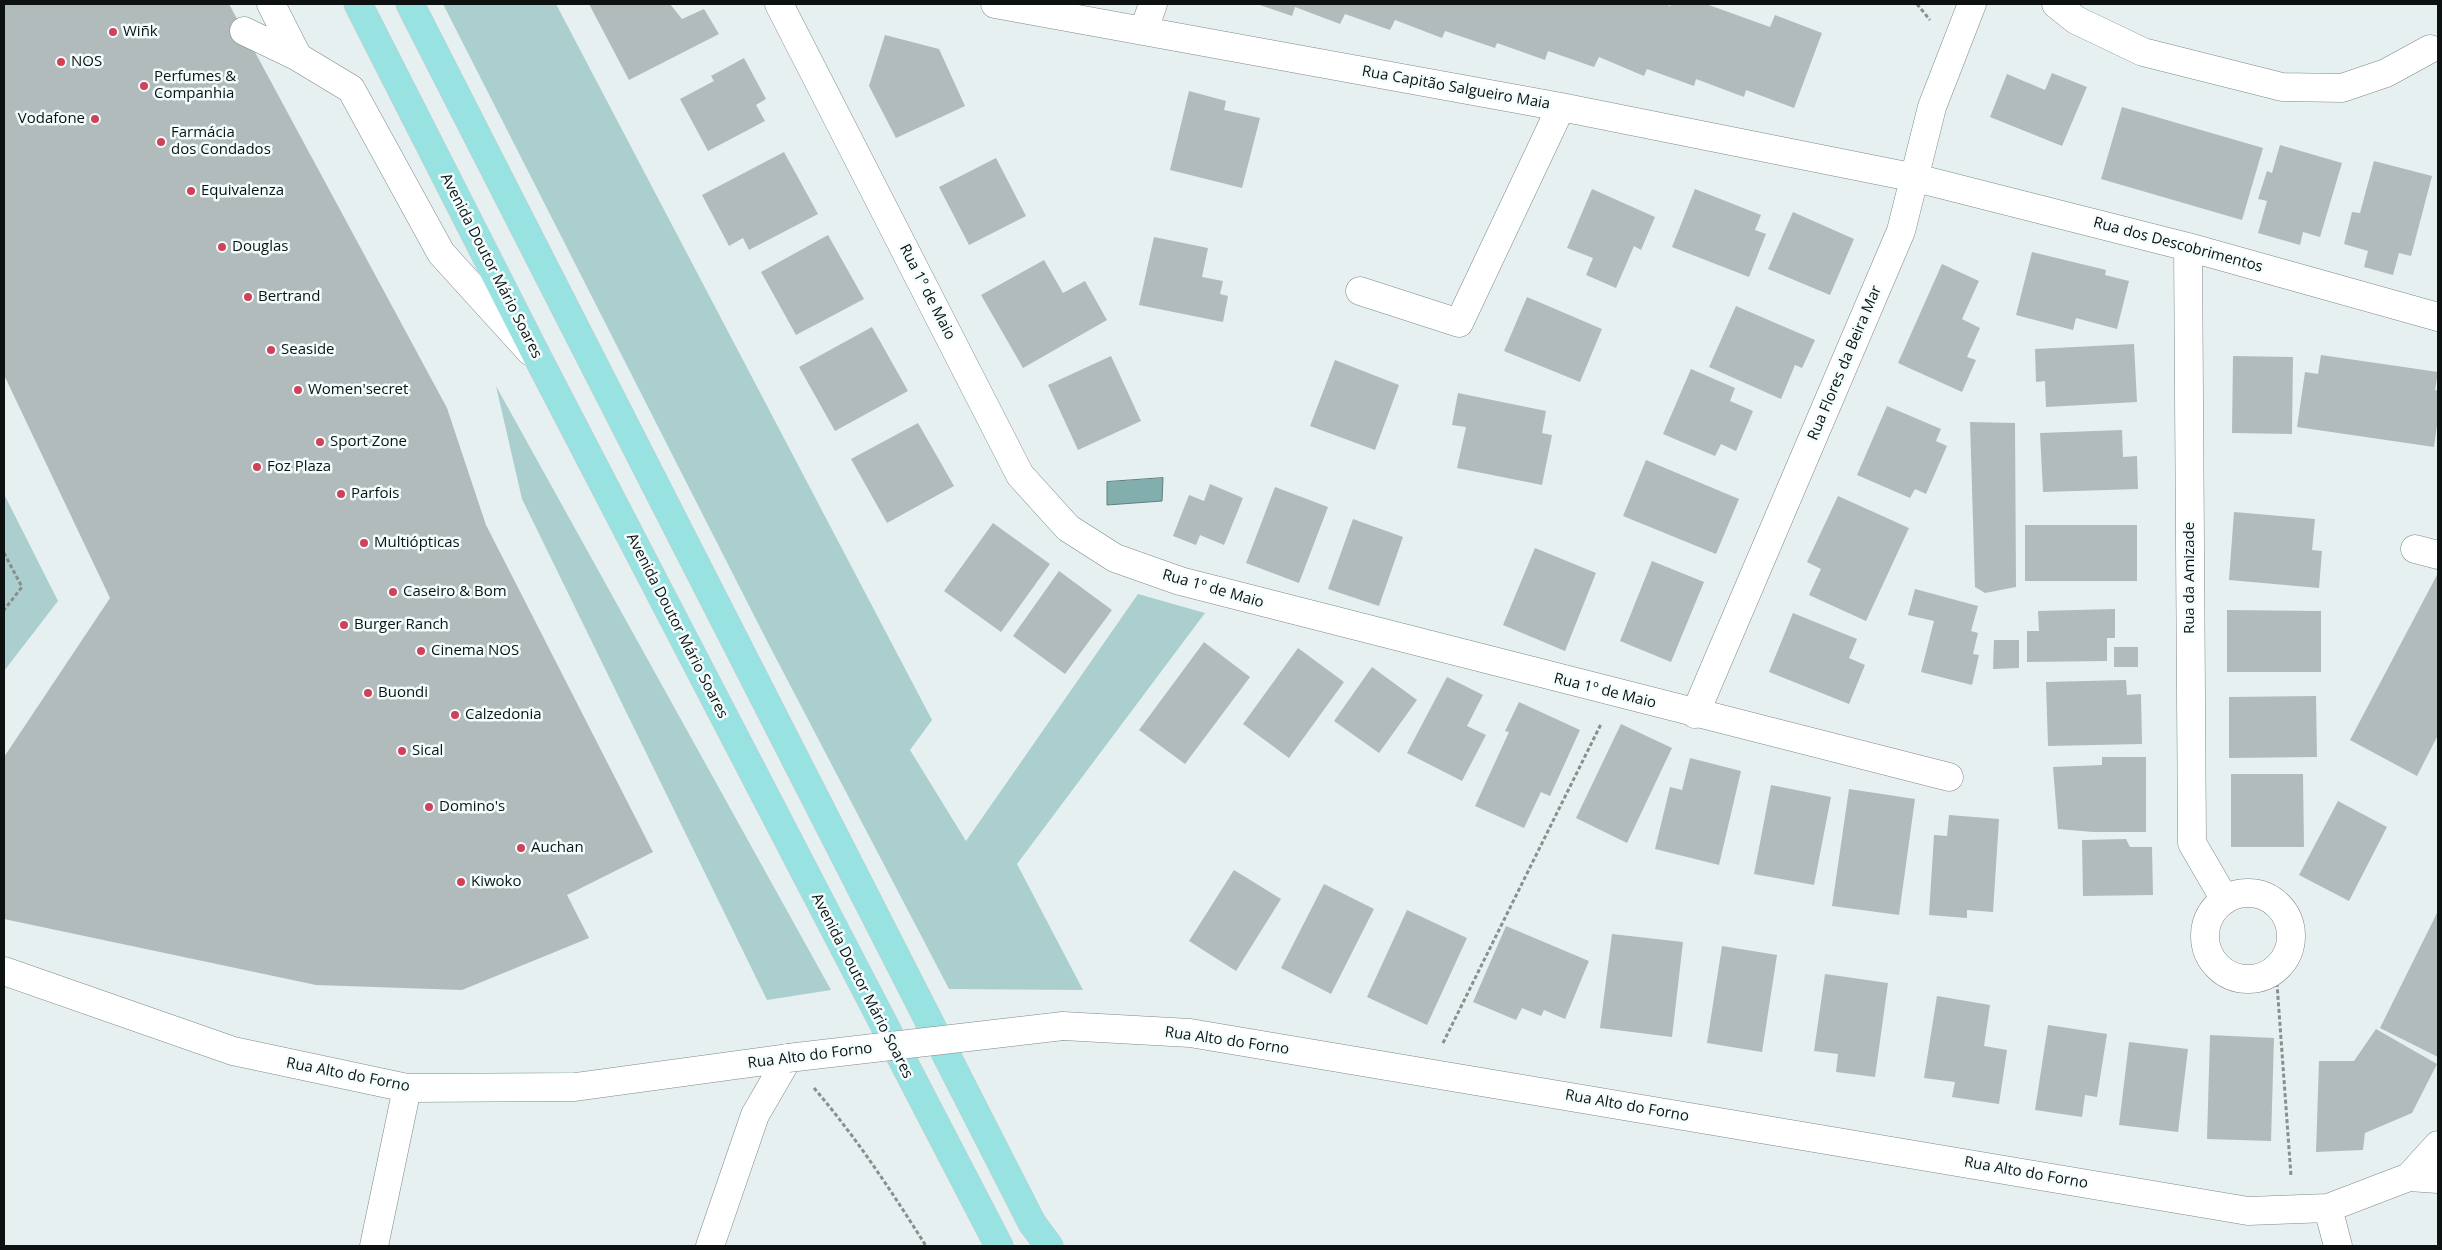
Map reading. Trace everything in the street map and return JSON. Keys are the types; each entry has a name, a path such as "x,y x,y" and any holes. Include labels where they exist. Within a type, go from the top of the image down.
{"main road":[{"name":"Avenida Doutor Mário Soares","path":"358,4 540,362 999,1246"},
{"path":"410,4 1028,1214 1049,1246"}],"street":[{"path":"271,4 298,57"},
{"name":"Rua 1º de Maio","path":"779,4 1020,475 1068,528 1116,558 1180,581 1616,694 1949,777"},
{"name":"Rua Capitão Salgueiro Maia","path":"995,4 1561,107 1916,178"},
{"path":"1144,30 1153,4"},
{"name":"Rua Flores da Beira Mar","path":"1695,714 1901,230 1916,178 1932,107 1972,4"},
{"path":"2056,4 2076,20 2142,52 2282,87 2342,88 2386,73 2430,48"},
{"path":"244,31 298,57 351,89 441,253 540,362"},
{"path":"1360,291 1459,323 1561,107"},
{"name":"Rua dos Descobrimentos","path":"1916,178 2188,247 2438,317"},
{"name":"Rua da Amizade","path":"2188,247 2192,843 2225,900"},
{"path":"2252,893 2267,897 2279,905 2287,918 2291,932 2290,946 2285,960 2276,970 2264,976 2250,979 2236,978 2224,972 2214,962 2206,943 2207,923 2214,910 2225,900 2238,894 2252,893"},
{"name":"Rua Alto do Forno","path":"4,971 233,1052 407,1088 575,1087 788,1058 1063,1026 1190,1033 2248,1211 2328,1208 2409,1177 2438,1145"},
{"path":"710,1246 755,1116 788,1058"},
{"path":"374,1246 407,1088"},
{"path":"2409,1177 2438,1179"},
{"path":"2328,1208 2338,1246"}],"path":[{"path":"4,553 22,587 4,610"},
{"path":"1428,1072 1616,694"},
{"path":"2276,970 2294,1209"},
{"path":"788,1058 832,1110 926,1246"}],"shaded area":[{"path":"443,4 556,4 932,720 910,750 966,841 1138,594 1205,613 1017,864 1083,990 949,989 767,641"},
{"path":"496,386 831,990 767,1000 522,499"},
{"path":"1163,478 1162,501 1107,505 1107,482"},
{"path":"4,494 58,601 4,671"}],"building":[{"name":"Foz Plaza","path":"4,4 229,4 447,408 486,525 653,852 567,895 589,938 462,990 316,985 4,919 4,757 110,598 4,375"},
{"path":"589,4 670,4 682,19 704,9 719,34 629,80"},
{"path":"1257,4 1666,4 1670,6 1671,4 1706,4 1770,27 1775,15 1822,33 1794,108 1746,90 1744,97 1696,79 1694,86 1647,69 1644,76 1599,57 1594,67 1548,51 1545,60 1497,43 1495,48 1445,31 1442,38 1395,20 1390,30 1345,14 1340,24 1295,7 1292,16"},
{"path":"885,35 939,49 965,106 896,138 869,86"},
{"path":"744,58 766,99 756,105 765,121 708,151 680,99 714,81 711,76"},
{"path":"2052,73 2087,87 2062,146 1990,117 2007,74 2045,90"},
{"path":"1189,91 1226,101 1224,110 1260,118 1242,188 1170,170"},
{"path":"2122,107 2263,148 2242,220 2101,179"},
{"path":"2280,145 2342,163 2320,237 2303,232 2300,245 2258,233 2267,201 2258,199 2267,171 2272,173"},
{"path":"784,152 818,214 749,250 743,238 729,246 702,195"},
{"path":"996,158 1026,216 969,245 939,187"},
{"path":"2374,161 2432,176 2411,256 2399,253 2393,275 2364,267 2368,251 2344,244 2352,212 2360,213"},
{"path":"1592,189 1655,217 1641,250 1634,246 1616,288 1586,275 1593,258 1567,248"},
{"path":"1695,189 1761,215 1755,230 1766,234 1749,277 1672,247"},
{"path":"1793,212 1854,239 1830,295 1768,269"},
{"path":"828,235 864,299 796,335 761,272"},
{"path":"1154,237 1208,248 1202,277 1223,281 1220,294 1228,296 1223,322 1139,305"},
{"path":"2032,252 2106,270 2105,275 2129,281 2117,329 2076,318 2073,330 2016,315"},
{"path":"1044,260 1063,293 1085,281 1107,320 1023,368 981,295"},
{"path":"1942,264 1979,281 1962,319 1980,328 1967,357 1976,360 1962,392 1898,363"},
{"path":"1527,297 1602,329 1580,382 1504,351"},
{"path":"1736,306 1815,340 1802,368 1795,365 1781,399 1709,367"},
{"path":"872,327 908,391 835,431 799,367"},
{"path":"2134,344 2137,402 2046,407 2045,381 2036,382 2035,349"},
{"path":"2321,355 2438,372 2435,390 2438,391 2438,418 2434,447 2297,427 2305,372 2318,374"},
{"path":"1111,356 1141,421 1078,450 1048,385"},
{"path":"2233,356 2293,357 2292,434 2232,433"},
{"path":"1335,360 1399,385 1375,450 1310,426"},
{"path":"1691,369 1735,388 1730,401 1753,411 1736,451 1721,444 1715,456 1663,434"},
{"path":"1458,393 1546,411 1542,433 1552,435 1542,485 1457,468 1466,427 1452,425"},
{"path":"1887,406 1941,429 1936,441 1947,446 1926,494 1915,489 1910,498 1857,475"},
{"path":"1970,422 2015,423 2016,587 1985,593 1975,587"},
{"path":"918,423 954,486 887,523 851,459"},
{"path":"2122,430 2123,457 2137,456 2138,489 2043,492 2040,433"},
{"path":"1646,460 1739,499 1716,554 1623,516"},
{"path":"1210,484 1243,498 1224,545 1200,535 1196,545 1173,536 1189,495 1204,501"},
{"path":"1275,487 1328,507 1299,583 1246,563"},
{"path":"1838,496 1909,528 1866,621 1809,595 1821,569 1807,562"},
{"path":"2234,512 2315,519 2312,550 2322,551 2319,588 2229,580"},
{"path":"1353,519 1403,537 1379,606 1328,589"},
{"path":"993,523 1050,564 1001,632 944,591"},
{"path":"2025,525 2137,525 2137,581 2025,581"},
{"path":"1535,548 1596,573 1565,651 1503,625"},
{"path":"1652,561 1704,582 1671,662 1620,641"},
{"path":"1059,571 1112,610 1065,674 1013,636"},
{"path":"2438,573 2438,735 2417,776 2350,740"},
{"path":"1915,589 1978,606 1971,631 1978,633 1973,654 1979,655 1972,685 1921,672 1934,621 1908,615"},
{"path":"2115,609 2115,638 2107,638 2107,661 2027,662 2027,631 2039,631 2038,611"},
{"path":"2227,610 2321,611 2321,672 2227,672"},
{"path":"1793,613 1857,639 1849,658 1865,665 1849,704 1769,672"},
{"path":"1994,640 2019,640 2019,668 1993,669"},
{"path":"1204,642 1250,677 1185,764 1139,730"},
{"path":"2114,647 2138,647 2138,667 2114,667"},
{"path":"1298,648 1344,682 1289,758 1243,724"},
{"path":"1372,667 1417,700 1379,753 1334,721"},
{"path":"1447,677 1483,695 1467,726 1486,735 1462,781 1407,753"},
{"path":"2126,680 2127,695 2141,694 2142,744 2048,746 2046,682"},
{"path":"2316,696 2317,757 2229,758 2229,697"},
{"path":"1519,702 1580,730 1550,796 1541,792 1524,828 1475,806 1509,732 1505,731"},
{"path":"1621,724 1672,748 1627,843 1576,818"},
{"path":"2102,757 2146,757 2146,832 2093,832 2058,829 2053,767 2102,765"},
{"path":"1690,758 1741,771 1719,865 1655,849 1670,787 1682,790"},
{"path":"2231,774 2303,774 2304,847 2231,847"},
{"path":"1771,785 1831,797 1814,885 1754,874"},
{"path":"1849,789 1915,799 1899,915 1832,906"},
{"path":"2338,801 2387,827 2349,901 2299,875"},
{"path":"1949,815 1999,819 1993,912 1967,910 1967,918 1929,915 1934,835 1947,836"},
{"path":"2126,839 2130,847 2152,847 2153,895 2083,896 2082,840"},
{"path":"1234,870 1281,899 1236,971 1189,941"},
{"path":"1324,884 1374,909 1331,994 1281,968"},
{"path":"1407,910 1467,938 1427,1025 1367,997"},
{"path":"2438,911 2438,1057 2380,1028"},
{"path":"1506,926 1589,961 1565,1019 1544,1010 1541,1016 1522,1008 1516,1020 1473,1002"},
{"path":"1612,934 1683,942 1672,1037 1600,1028"},
{"path":"1722,946 1777,955 1762,1052 1707,1043"},
{"path":"1825,974 1888,983 1875,1077 1836,1072 1838,1054 1814,1051"},
{"path":"1937,996 1990,1005 1984,1046 2007,1050 1999,1104 1952,1097 1955,1082 1924,1078"},
{"path":"2048,1025 2107,1034 2097,1097 2085,1095 2082,1117 2035,1110"},
{"path":"2376,1029 2437,1064 2412,1113 2365,1133 2363,1150 2316,1152 2319,1061 2354,1061"},
{"path":"2210,1035 2274,1038 2271,1141 2207,1139"},
{"path":"2129,1042 2188,1049 2178,1132 2119,1125"}],"place":[{"name":"Wiñk","path":"113,32"},
{"name":"NOS","path":"61,62"},
{"name":"Perfumes & Companhia","path":"144,86"},
{"name":"Vodafone","path":"95,119"},
{"name":"Farmácia dos Condados","path":"161,142"},
{"name":"Equivalenza","path":"191,191"},
{"name":"Douglas","path":"222,247"},
{"name":"Bertrand","path":"248,297"},
{"name":"Seaside","path":"271,350"},
{"name":"Women'secret","path":"298,390"},
{"name":"Sport Zone","path":"320,442"},
{"name":"Foz Plaza","path":"257,467"},
{"name":"Parfois","path":"341,494"},
{"name":"Multiópticas","path":"364,543"},
{"name":"Caseiro & Bom","path":"393,592"},
{"name":"Burger Ranch","path":"344,625"},
{"name":"Cinema NOS","path":"421,651"},
{"name":"Buondi","path":"368,693"},
{"name":"Calzedonia","path":"455,715"},
{"name":"Sical","path":"402,751"},
{"name":"Domino's","path":"429,807"},
{"name":"Auchan","path":"521,848"},
{"name":"Kiwoko","path":"461,882"}]}
